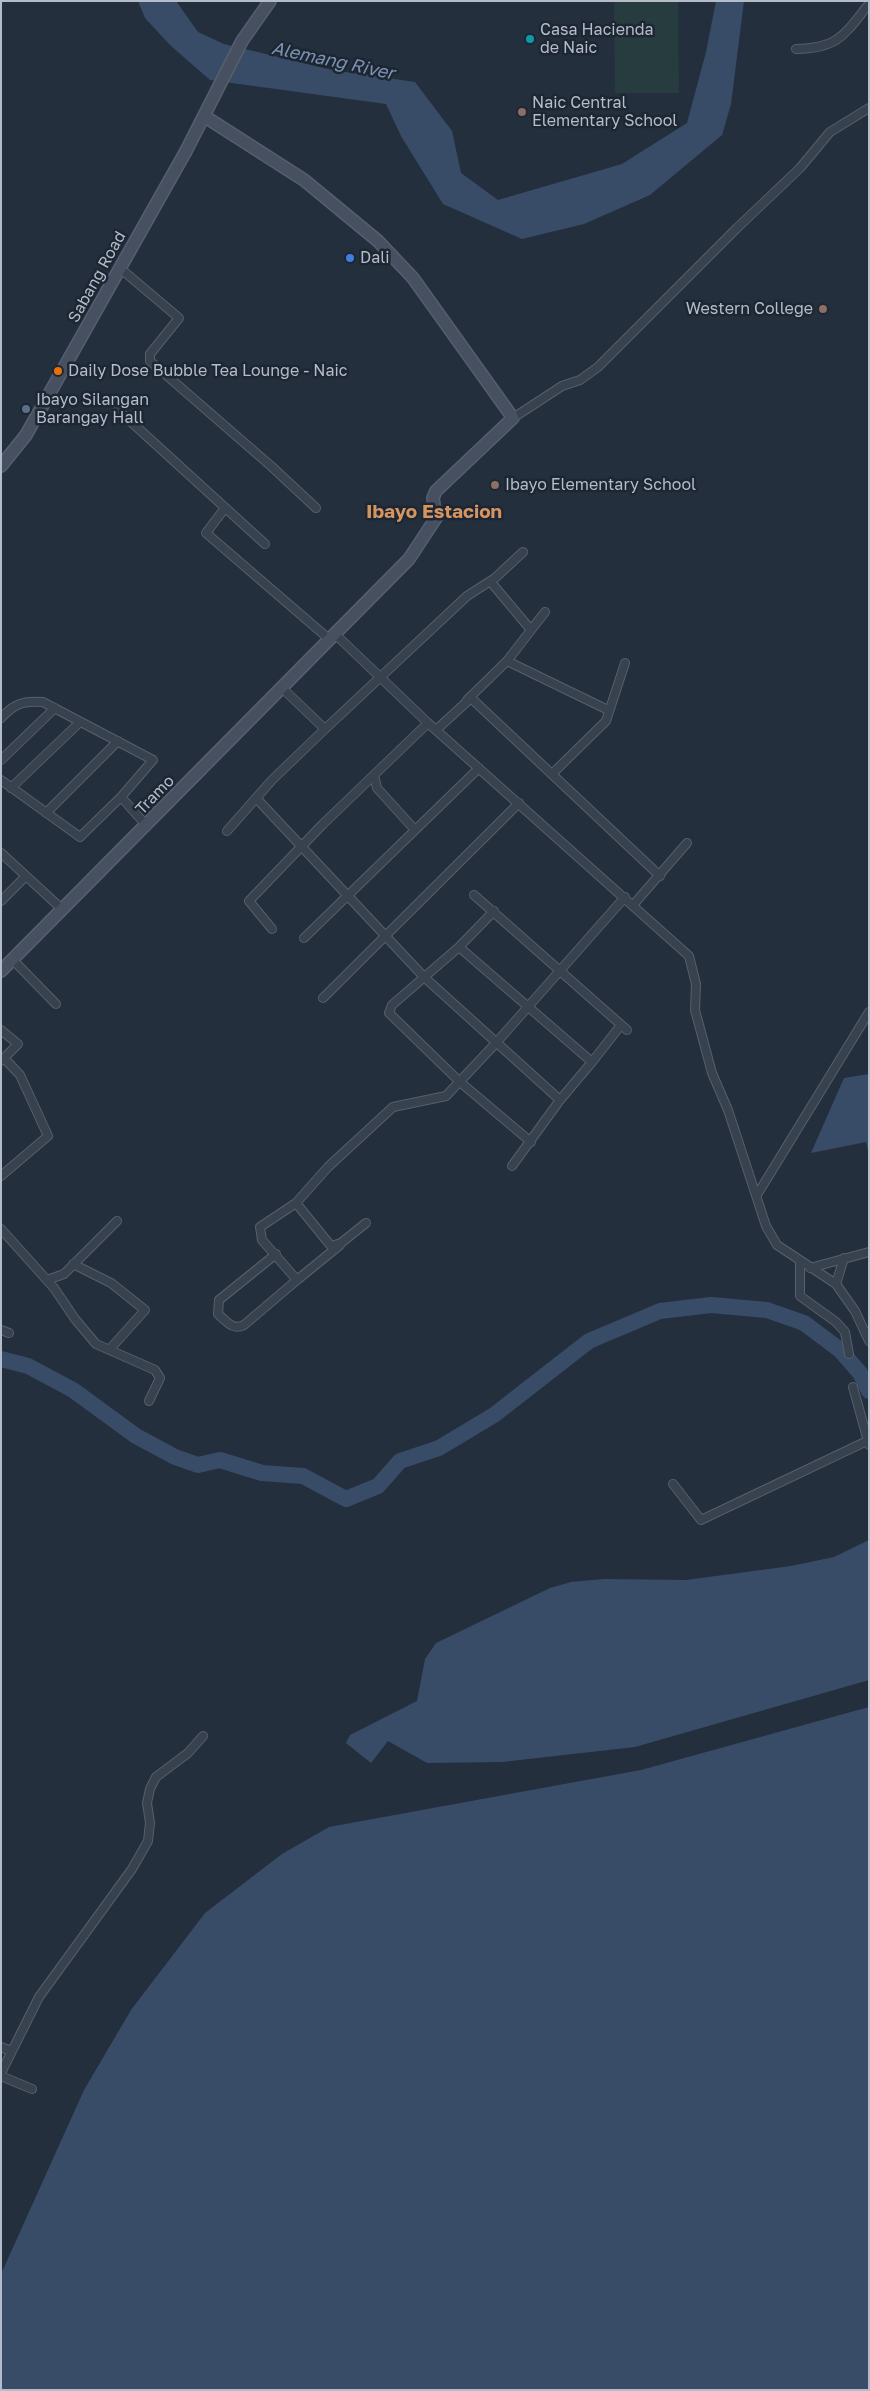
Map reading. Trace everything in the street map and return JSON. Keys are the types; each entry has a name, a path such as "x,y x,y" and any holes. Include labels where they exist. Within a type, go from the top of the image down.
{"street":[{"name":"Sabang Road","path":"1,466 26,435 204,116 242,41 270,1"},
{"path":"796,48 818,48 832,44 841,38 869,4"},
{"path":"204,116 304,180 378,241 413,278 513,418 562,386 580,380 598,367 800,168 830,132 869,108"},
{"path":"120,269 179,318 150,354 150,361 271,466 316,508"},
{"path":"118,410 265,544"},
{"name":"Tramo","path":"1,972 147,826 281,687 410,559 436,518 433,498 436,491 513,418"},
{"path":"225,508 206,533 382,678 428,723 634,904 689,956 696,984 695,1010 712,1073 757,1195 766,1226 777,1245 836,1284 855,1312 869,1341"},
{"path":"227,831 272,780 325,729 382,678 467,596 490,581 523,552"},
{"path":"490,581 531,630"},
{"path":"436,730 507,661 545,612"},
{"path":"507,661 608,710"},
{"path":"552,774 606,721 625,662"},
{"path":"281,687 325,729"},
{"path":"467,700 471,698 660,876"},
{"path":"1,718 12,706 30,701 43,702 154,760 121,797 80,837 1,780"},
{"path":"1,760 55,708"},
{"path":"11,788 80,722"},
{"path":"272,930 249,901 302,846 428,723"},
{"path":"46,813 118,741"},
{"path":"304,938 479,768"},
{"path":"374,775 377,788 415,830"},
{"path":"121,797 147,826"},
{"path":"257,798 424,977 560,1100"},
{"path":"323,998 519,803"},
{"path":"634,904 687,843"},
{"path":"1,853 63,910"},
{"path":"1,902 26,876"},
{"path":"474,895 624,1028 560,1100 512,1166"},
{"path":"297,1280 260,1236 260,1227 296,1203 328,1167 393,1107 446,1096 496,1043 625,897"},
{"path":"494,911 459,947 392,1006 389,1013 460,1082 531,1142"},
{"path":"459,947 592,1062"},
{"path":"13,960 56,1004"},
{"path":"757,1195 869,1012"},
{"path":"1,1030 18,1044 3,1059 20,1075 48,1136 1,1176"},
{"path":"296,1203 328,1244 335,1246 341,1243"},
{"path":"47,1280 64,1274 116,1221"},
{"path":"276,1254 219,1300 218,1314 231,1326 240,1327 366,1223"},
{"path":"1,1229 47,1280 96,1344 155,1370 160,1378 149,1401"},
{"path":"810,1268 869,1252"},
{"path":"836,1284 844,1258"},
{"path":"800,1262 800,1296 846,1332 849,1354"},
{"path":"73,1264 112,1283 145,1310 110,1350"},
{"path":"673,1484 701,1520 868,1442 853,1387"},
{"path":"32,2089 1,2075 11,2051 39,1997 132,1869 148,1842 150,1823 147,1802 150,1789 156,1777 188,1753 203,1736"},
{"path":"1,2047 11,2051"}],"green space":[{"path":"614,1 678,1 679,93 615,93"}],"water":[{"path":"138,1 176,1 198,32 224,44 332,70 415,82 452,131 461,173 498,200 622,164 687,123 706,52 716,1 744,1 731,104 722,135 650,195 584,224 522,239 443,204 401,136 386,104 210,80 170,45 145,18"},
{"path":"869,1074 869,1155 866,1142 811,1153 844,1078"},
{"path":"869,1540 869,1680 635,1747 502,1762 427,1763 388,1741 371,1763 346,1743 350,1735 417,1701 425,1659 436,1643 550,1588 571,1582 604,1579 686,1580 791,1566 834,1557"},
{"path":"869,1707 869,2390 1,2390 1,2274 84,2090 131,2010 205,1913 282,1854 329,1827 641,1770"}],"waterway":[{"path":"1,1359 28,1366 73,1390 136,1436 175,1457 198,1465 220,1460 262,1473 303,1476 346,1499 378,1486 400,1461 439,1448 494,1415 589,1341 660,1311 711,1305 767,1310 804,1323 840,1350 860,1373 869,1391"}],"place":[{"name":"Casa Hacienda de Naic","path":"530,39"},
{"name":"Naic Central Elementary School","path":"522,112"},
{"name":"Dali","path":"350,258"},
{"name":"Western College","path":"823,309"},
{"name":"Daily Dose Bubble Tea Lounge - Naic","path":"58,371"},
{"name":"Ibayo Silangan Barangay Hall","path":"26,409"},
{"name":"Ibayo Elementary School","path":"495,485"}],"district":[{"name":"Ibayo Estacion","path":"434,512"}],"water label":[{"name":"Alemang River","path":"333,61"}]}
